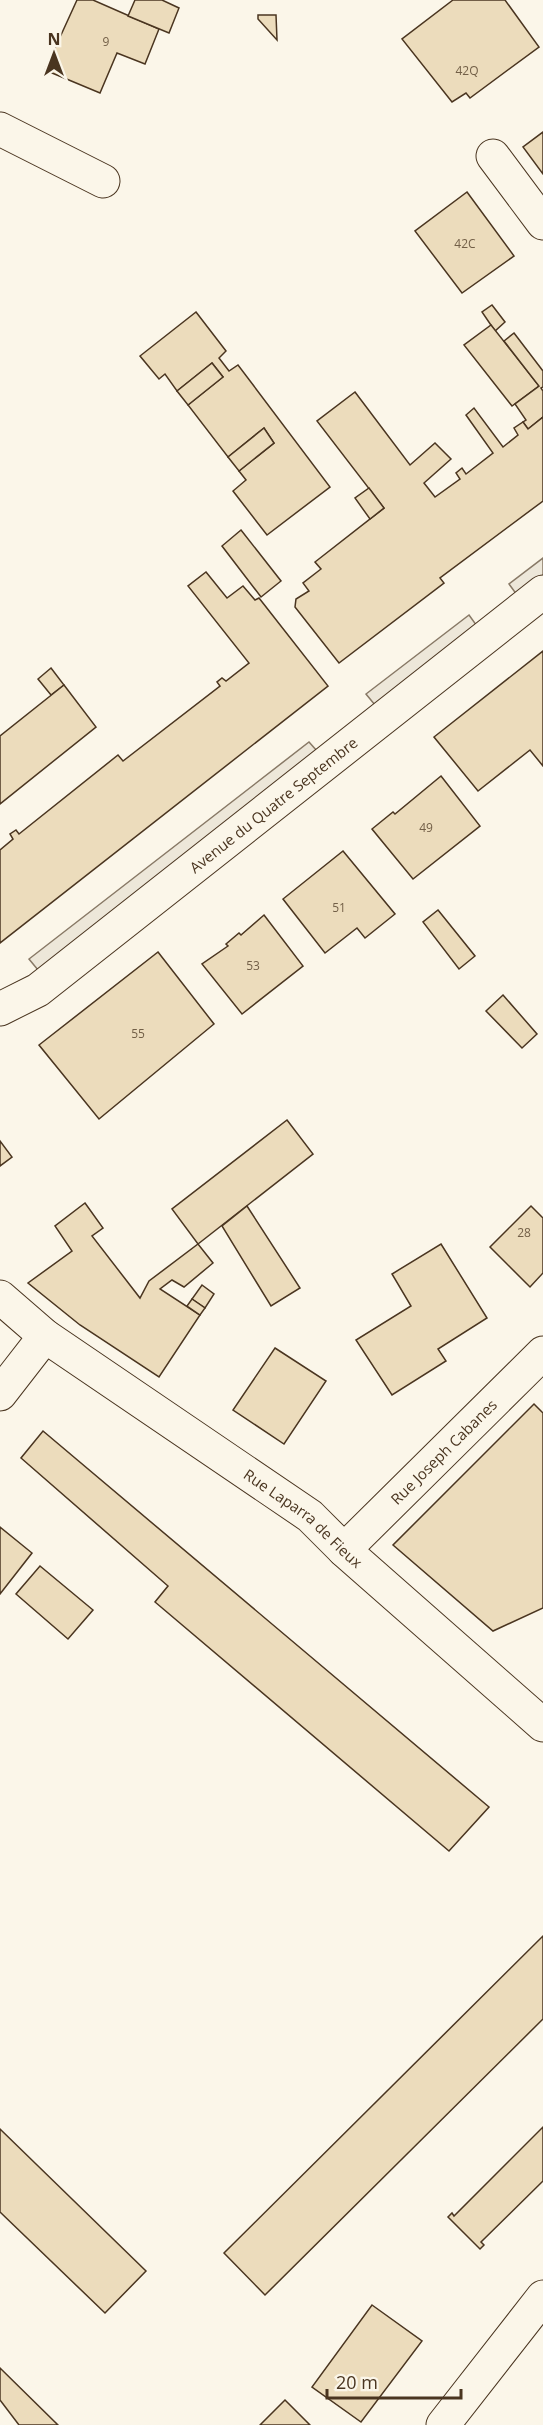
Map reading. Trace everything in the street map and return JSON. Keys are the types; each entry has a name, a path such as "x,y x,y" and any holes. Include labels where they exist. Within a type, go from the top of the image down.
{"street":[{"path":"0,129 102,181"},
{"path":"494,156 543,223"},
{"name":"Avenue du Quatre Septembre","path":"0,1009 38,990 543,592"},
{"path":"0,1032 17,1019 38,990"},
{"name":"Rue Laparra de Fieux","path":"0,1298 45,1336 310,1516 344,1550 543,1725"},
{"path":"0,1394 45,1336"},
{"name":"Rue Joseph Cabanes","path":"344,1550 543,1353"},
{"path":"443,2425 543,2297"}],"shaded area":[{"path":"543,558 543,575 517,595 509,584"},
{"path":"469,615 477,626 375,705 366,694"},
{"path":"309,742 317,751 38,970 29,959"}],"building":[{"path":"77,0 93,0 159,29 145,64 117,53 100,93 45,70"},
{"path":"135,0 162,0 179,8 169,33 128,16"},
{"path":"453,0 505,0 539,47 470,98 466,93 452,102 402,39"},
{"path":"258,15 276,15 277,40 258,19"},
{"path":"543,132 543,174 523,147"},
{"path":"467,192 514,256 462,293 415,231"},
{"path":"492,305 505,322 495,331 482,312"},
{"path":"196,312 226,351 219,358 229,371 238,365 330,487 267,535 233,491 246,480 239,471 274,443 264,428 228,457 188,405 223,377 212,363 177,391 165,374 159,379 140,356"},
{"path":"491,325 539,386 512,406 464,345"},
{"path":"514,333 543,371 543,387 541,388 543,417 528,429 523,422 526,420 515,404 539,386 504,341"},
{"path":"212,363 223,377 188,405 177,391"},
{"path":"355,392 410,465 435,443 451,459 424,483 435,497 460,479 456,473 462,468 466,474 493,453 466,415 474,408 503,447 518,435 514,428 523,422 528,429 543,417 543,501 440,578 444,583 339,663 295,607 296,599 309,591 303,583 321,569 315,562 384,508 317,421"},
{"path":"264,428 274,443 239,471 228,457"},
{"path":"369,488 384,508 370,519 355,498"},
{"path":"241,530 281,581 261,597 222,546"},
{"path":"206,572 227,598 243,586 255,600 259,598 328,686 0,943 0,850 13,839 10,834 16,830 19,834 118,755 123,761 220,686 217,682 222,678 226,681 249,663 188,586"},
{"path":"543,651 543,766 530,750 478,791 434,737"},
{"path":"51,668 64,685 51,695 38,679"},
{"path":"64,685 96,727 0,804 0,736"},
{"path":"441,776 480,826 413,879 372,829 393,812 395,814"},
{"path":"343,851 395,914 365,938 357,928 325,953 283,899"},
{"path":"438,910 475,956 459,969 423,922"},
{"path":"264,915 303,966 242,1014 202,964 228,946 226,944 239,933 241,935"},
{"path":"158,952 214,1024 99,1119 39,1045"},
{"path":"503,995 537,1034 522,1048 486,1011"},
{"path":"287,1120 313,1154 198,1244 172,1209"},
{"path":"0,1141 12,1157 0,1166"},
{"path":"85,1203 103,1228 92,1236 140,1298 149,1281 198,1244 213,1263 184,1287 172,1280 160,1289 200,1315 159,1377 80,1325 28,1283 72,1251 55,1226"},
{"path":"247,1206 300,1288 271,1306 222,1226"},
{"path":"531,1206 543,1218 543,1273 530,1287 490,1247"},
{"path":"441,1244 487,1318 438,1349 446,1361 392,1395 356,1340 411,1306 392,1274"},
{"path":"202,1285 214,1294 205,1308 192,1299"},
{"path":"192,1299 205,1308 200,1315 187,1306"},
{"path":"275,1348 326,1381 284,1444 233,1410"},
{"path":"534,1404 543,1413 543,1608 493,1631 393,1545"},
{"path":"43,1431 489,1807 449,1851 155,1602 168,1586 21,1458"},
{"path":"0,1527 32,1553 0,1594"},
{"path":"40,1566 93,1610 68,1639 16,1594"},
{"path":"543,1936 543,2019 265,2295 224,2253"},
{"path":"543,2127 543,2181 481,2242 484,2245 480,2249 448,2217 452,2213 454,2216"},
{"path":"0,2129 146,2271 105,2313 0,2212"},
{"path":"372,2305 422,2341 361,2422 312,2387"},
{"path":"0,2368 58,2425 19,2425 0,2400"},
{"path":"285,2400 310,2425 260,2425"}]}
